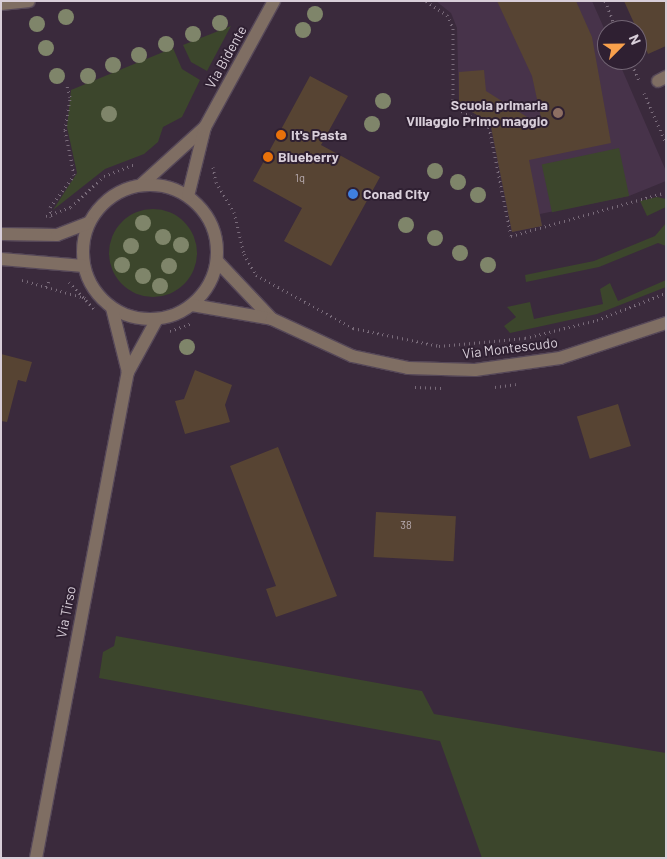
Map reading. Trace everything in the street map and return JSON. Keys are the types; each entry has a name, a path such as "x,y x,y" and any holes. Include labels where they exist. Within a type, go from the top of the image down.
{"street":[{"path":"1,4 29,1"},
{"name":"Via Bidente","path":"188,196 205,127 274,1"},
{"name":"Via Bidente","path":"142,184 205,127"},
{"path":"142,184 174,188 188,196 212,225 216,261 204,293 192,305 157,319 134,318 112,308 99,297 84,266 88,223 101,204 120,190 142,184"},
{"path":"1,234 57,235 88,223"},
{"path":"1,259 84,266"},
{"name":"Via Montescudo","path":"216,261 272,319"},
{"name":"Via Montescudo","path":"192,305 272,319 352,356 408,368 475,370 560,358 666,323"},
{"name":"Via Tirso","path":"112,308 128,372"},
{"name":"Via Tirso","path":"36,858 128,372 157,319"}],"path":[{"path":"426,1 447,15 454,28 453,106 489,127 511,236 666,192"},
{"path":"605,1 613,20"},
{"path":"634,70 666,143"},
{"path":"50,215 50,207 74,175 64,124 70,97 67,86"},
{"path":"42,218 71,207 104,176 141,162"},
{"path":"215,168 216,182 234,212 244,254 256,275 354,328 439,346 525,338 597,320 666,294"},
{"path":"19,279 86,298"},
{"path":"66,279 86,298 98,314"}],"shaded area":[{"name":"Scuola primaria Villaggio Primo maggio","path":"436,1 592,1 600,20 597,20 597,70 622,70 666,171 666,181 629,196 540,214 542,226 512,232 490,122 459,105 457,28 451,13"}],"green space":[{"path":"231,26 207,71 191,62 183,45"},
{"path":"173,48 182,69 200,80 182,117 163,127 158,142 144,154 105,169 53,210 77,173 67,127 71,90"},
{"path":"619,148 629,196 552,212 542,164"},
{"path":"657,197 666,199 666,207 647,216 640,201"},
{"path":"153,209 170,212 184,222 194,236 197,253 194,270 184,284 170,294 153,297 136,294 122,284 112,270 109,253 112,236 122,222 136,212"},
{"path":"666,223 666,246 658,243 599,267 526,282 525,275 594,261 655,236"},
{"path":"666,280 666,287 597,314 510,333 504,326 516,317 507,307 530,302 534,319 603,304 600,289 610,283 618,301"},
{"path":"116,636 422,691 434,714 666,753 666,858 482,858 440,741 99,678 103,652 114,646"}],"building":[{"path":"497,1 576,1 592,37 611,143 529,160 542,226 512,232 490,122 459,105 459,72 484,70 486,91 543,127 532,76"},
{"path":"624,1 666,1 666,46 648,54 647,20 633,20"},
{"path":"310,76 348,96 321,145 380,177 331,266 284,241 302,208 253,181"},
{"path":"1,354 32,362 26,382 18,380 7,422 1,421"},
{"path":"195,370 232,385 225,405 230,422 185,434 175,401 184,399"},
{"path":"618,404 631,446 590,459 577,417"},
{"path":"278,447 337,596 276,617 266,589 276,586 230,466"},
{"path":"376,512 456,516 454,561 374,557"}],"place":[{"name":"Scuola primaria Villaggio Primo maggio","path":"558,113"},
{"name":"It's Pasta","path":"281,135"},
{"name":"Blueberry","path":"268,157"},
{"name":"Conad City","path":"353,194"}]}
